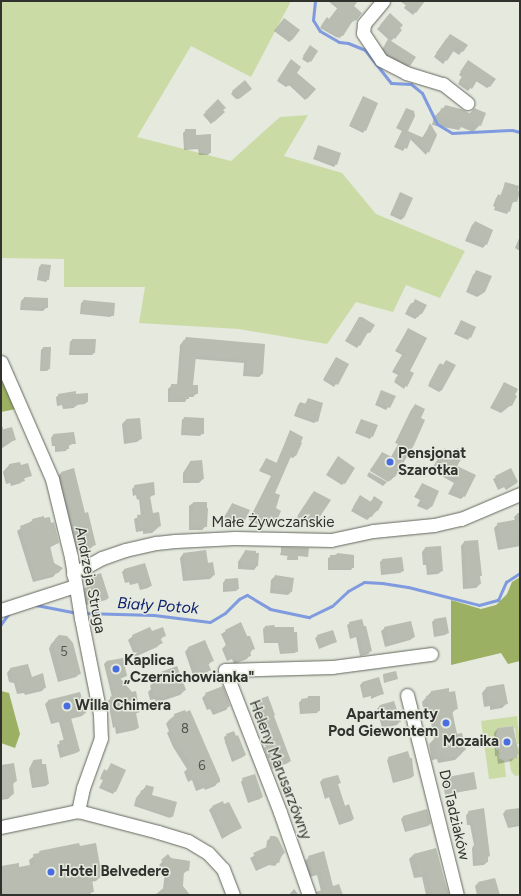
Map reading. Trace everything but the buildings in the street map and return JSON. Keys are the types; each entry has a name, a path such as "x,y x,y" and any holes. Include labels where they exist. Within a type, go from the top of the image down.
{"street":[{"path":"383,1 364,24 363,33 381,60 406,73 443,84 467,103"},
{"name":"Andrzeja Struga","path":"1,362 52,479 69,547 100,714 102,731 99,746 82,788 78,811"},
{"name":"Małe Żywczańskie","path":"1,610 74,580 107,556 156,544 175,541 235,538 315,541 336,539 373,531 434,525 461,519 520,494"},
{"name":"Heleny Marusarzówny","path":"309,895 280,812 225,670 332,667 431,654"},
{"name":"Do Tadziaków","path":"407,695 457,895"},
{"path":"1,826 78,811 87,812 193,844 208,853 219,863 226,875 233,895"}],"green space":[{"path":"1,1 291,1 251,77 191,46 137,137 231,161 280,117 308,115 284,156 342,173 376,214 465,251 440,298 406,285 393,312 356,302 327,344 239,329 139,323 145,287 64,287 64,259 1,258"},
{"path":"1,373 16,409 1,412"},
{"path":"520,577 520,661 508,664 501,653 451,665 451,600 481,609 496,605 507,594 512,582"},
{"path":"1,691 9,693 20,734 15,748 1,743"},
{"path":"517,716 520,744 517,744 515,729 512,726 497,728 496,736 499,737 497,737 498,740 495,741 496,750 499,750 499,753 501,754 498,754 499,759 502,759 502,761 504,759 506,777 489,779 481,721"},
{"path":"519,746 520,775 515,776 511,771 509,758"}],"waterway":[{"path":"315,1 313,20 320,31 339,42 348,43 365,50 391,83 411,84 422,93 437,124 452,133 512,130 520,132"},
{"name":"Biały Potok","path":"83,613 154,615 210,622 225,613 239,599 247,595 270,609 309,617 332,606 348,591 364,582 408,587 479,605 498,600 506,582 520,573"},
{"name":"Biały Potok","path":"36,605 77,613"},
{"name":"Biały Potok","path":"1,624 9,613"}],"place":[{"name":"Pensjonat Szarotka","path":"390,462"},
{"name":"Kaplica „Czernichowianka\"","path":"116,669"},
{"name":"Willa Chimera","path":"67,706"},
{"name":"Apartamenty Pod Giewontem","path":"446,723"},
{"name":"Mozaika","path":"507,742"},
{"name":"Hotel Belvedere","path":"51,872"}]}
